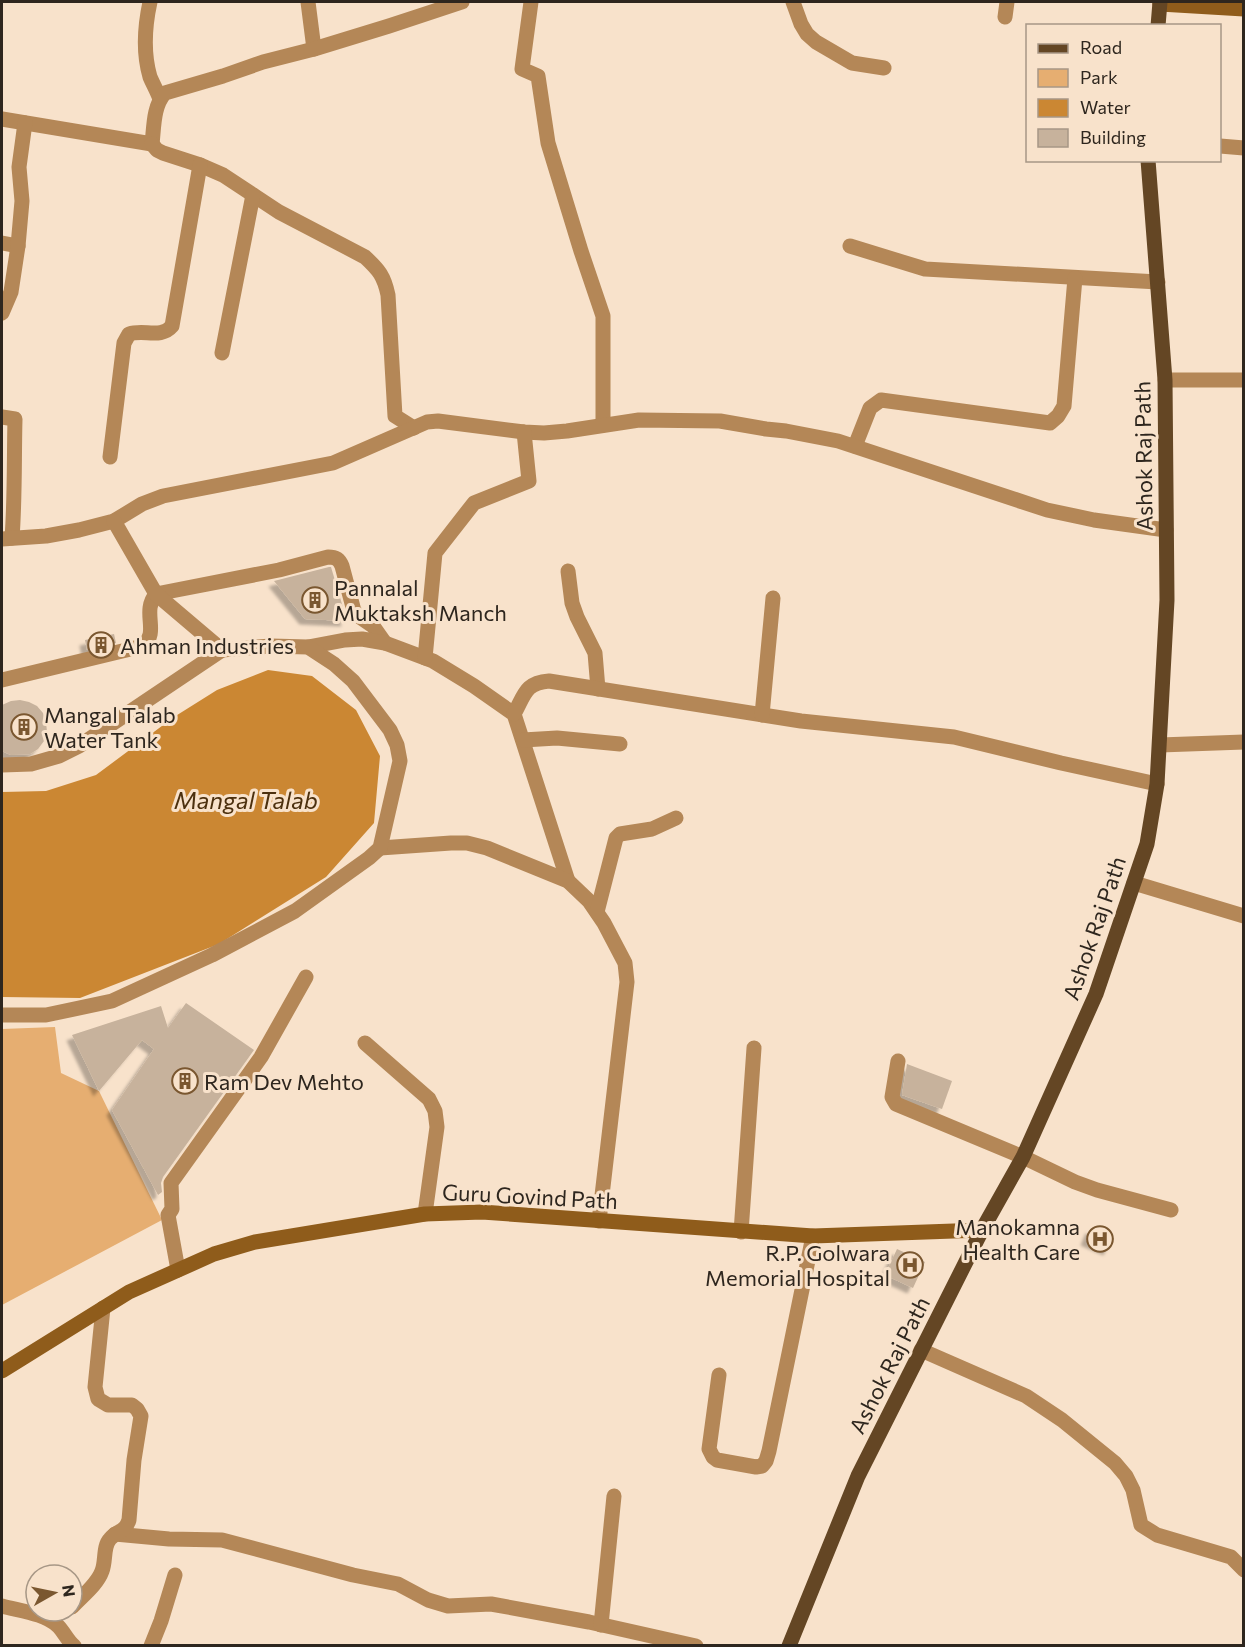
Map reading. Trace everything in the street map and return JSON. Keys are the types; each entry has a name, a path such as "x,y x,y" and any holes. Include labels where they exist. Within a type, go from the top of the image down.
{"main road":[{"path":"1158,24 1160,3"},
{"name":"Ashok Raj Path","path":"789,1646 858,1476 982,1230 1023,1156 1096,994 1147,844 1157,784 1167,600 1165,380 1148,162"}],"street":[{"path":"150,2 146,33 147,59 150,77 160,99"},
{"path":"308,2 314,49"},
{"path":"152,144 157,107 165,93 462,2"},
{"path":"531,2 522,69 538,76 548,143 603,316 603,425"},
{"path":"794,2 801,24 816,42 852,63 884,68"},
{"path":"1160,3 1244,9"},
{"path":"2,119 152,144 163,153 223,175 279,212 364,257 381,274 388,295 395,416 414,428"},
{"path":"2,313 10,292 18,246 22,201 19,167 25,123"},
{"path":"1221,146 1244,148"},
{"path":"110,457 124,343 129,334 136,332 160,334 167,332 172,326 200,165"},
{"path":"222,353 253,195"},
{"path":"2,243 18,246"},
{"path":"850,246 925,269 1158,282"},
{"path":"855,446 870,408 881,400 1050,423 1065,406 1075,278"},
{"path":"1165,380 1244,381"},
{"path":"2,417 15,419 13,463 15,492 7,539 46,536 79,530 114,521 142,504 163,496 333,463 427,422 438,421 524,432 567,431 639,420 720,421 786,431 855,446 1047,510 1094,520 1166,530"},
{"path":"425,658 435,553 474,503 529,481 524,432"},
{"path":"114,521 156,594 222,650"},
{"path":"2,680 143,646 149,641 151,633 149,607 156,594 279,570 328,557 340,560 354,611 373,626 385,643"},
{"path":"568,571 572,603 596,653 598,689"},
{"path":"762,715 773,598"},
{"path":"2,765 31,764 58,756 79,746 222,650 271,646 308,647 362,639 385,643 433,661 514,714 568,881"},
{"path":"2,1015 46,1015 112,1001 212,955 295,911 380,848 400,761 397,745 390,730 353,681 334,664 308,647"},
{"path":"514,714 529,687 537,682 549,681 801,721 954,737 1157,784"},
{"path":"523,740 557,738 620,744"},
{"path":"1160,745 1244,742"},
{"path":"597,912 616,838 620,834 652,829 676,818"},
{"path":"380,848 451,843 467,843 487,848 568,881 590,901 597,912 625,963 627,982 599,1221"},
{"path":"1134,883 1244,916"},
{"path":"178,1270 168,1215 172,1209 171,1183 261,1057 306,977"},
{"path":"365,1043 429,1099 435,1111 436,1127 425,1214"},
{"path":"741,1232 754,1048"},
{"path":"898,1061 892,1097 896,1104 1023,1156 1075,1182 1171,1210"},
{"name":"Guru Govind Path","path":"2,1371 129,1292 214,1254 255,1242 425,1214 482,1212 813,1236 982,1230"},
{"path":"719,1375 709,1449 717,1460 762,1466 769,1451 813,1236"},
{"path":"84,1593 99,1577 110,1538 124,1529 129,1520 134,1460 141,1416 132,1405 108,1405 98,1399 95,1387 103,1308"},
{"path":"921,1350 1026,1396 1042,1406 1115,1463 1126,1476 1133,1490 1141,1526 1157,1535 1231,1557 1244,1570"},
{"path":"601,1625 615,1496"},
{"path":"116,1534 168,1539 222,1540 353,1575 398,1584 428,1600 448,1606 491,1604 696,1646"},
{"path":"151,1646 175,1575"},
{"path":"2,1606 39,1616 57,1625 74,1646"},
{"path":"54,1646 57,1625"}],"green space":[{"path":"55,1027 61,1073 99,1091 162,1220 2,1305 2,1029"}],"water":[{"name":"Mangal Talab","path":"268,670 312,676 356,710 380,756 374,823 326,877 219,944 80,998 2,997 2,792 46,791 96,775 174,717 217,690"}],"building":[{"name":"Pannalal Muktaksh Manch","path":"331,567 347,621 305,619 274,581"},
{"name":"Ahman Industries","path":"114,634 116,643 87,650 85,640"},
{"name":"Mangal Talab Water Tank","path":"20,700 37,706 43,713 47,732 38,749 30,754 11,755 2,751 2,705"},
{"name":"Ram Dev Mehto","path":"186,1003 254,1050 163,1177 162,1192 158,1195 112,1110 154,1049 142,1040 99,1091 72,1035 161,1006 168,1028"},
{"path":"907,1064 952,1081 942,1109 902,1095"},
{"path":"1091,1228 1114,1238 1109,1250 1086,1240"},
{"path":"897,1249 925,1262 913,1288 885,1275"}],"place":[{"name":"Pannalal Muktaksh Manch","path":"315,600"},
{"name":"Ahman Industries","path":"101,645"},
{"name":"Mangal Talab Water Tank","path":"24,727"},
{"name":"Ram Dev Mehto","path":"185,1081"},
{"name":"Manokamna Health Care","path":"1100,1239"},
{"name":"R.P. Golwara Memorial Hospital","path":"910,1265"}]}
